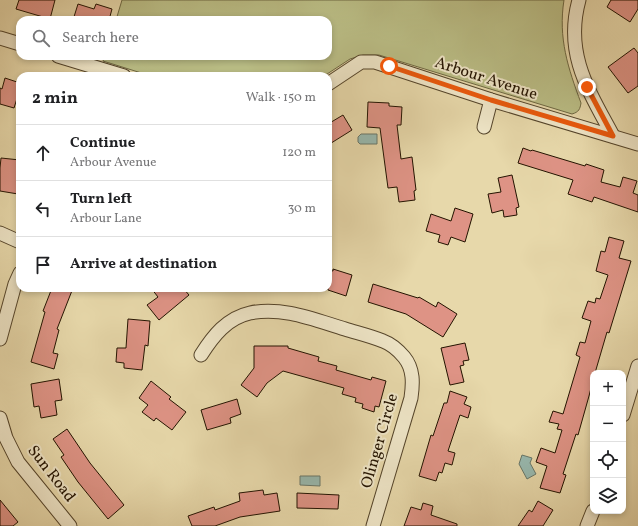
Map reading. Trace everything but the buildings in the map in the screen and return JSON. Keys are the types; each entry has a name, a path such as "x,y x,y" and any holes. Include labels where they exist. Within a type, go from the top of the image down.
{"street":[{"path":"579,0 576,11 574,36 578,62 587,87 613,136"},
{"path":"0,38 16,43"},
{"path":"71,60 109,72"},
{"name":"Arbour Avenue","path":"332,81 361,62 376,62 491,100 638,144"},
{"path":"484,127 491,100"},
{"path":"0,232 16,240"},
{"path":"0,339 16,284"},
{"name":"Olinger Circle","path":"201,355 220,328 234,319 249,313 269,311 288,313 308,318 384,341 395,348 405,358 411,371 413,384 411,398 373,526"},
{"path":"626,406 638,366"},
{"name":"Sun Road","path":"0,418 6,438 18,462 70,526"},
{"path":"587,526 592,514"}],"green space":[{"path":"122,0 564,0 562,27 565,53 581,105 578,111 572,114 379,55 363,55 350,59 330,72 138,72 103,61 332,60 332,16 117,16"}],"water":[{"path":"361,134 377,134 377,144 360,144 358,142 358,137"},
{"path":"522,455 532,458 530,463 536,474 527,479 519,464"},
{"path":"300,476 320,476 320,486 300,485"}],"route":[{"path":"389,66 491,100 613,136 587,87"}]}
